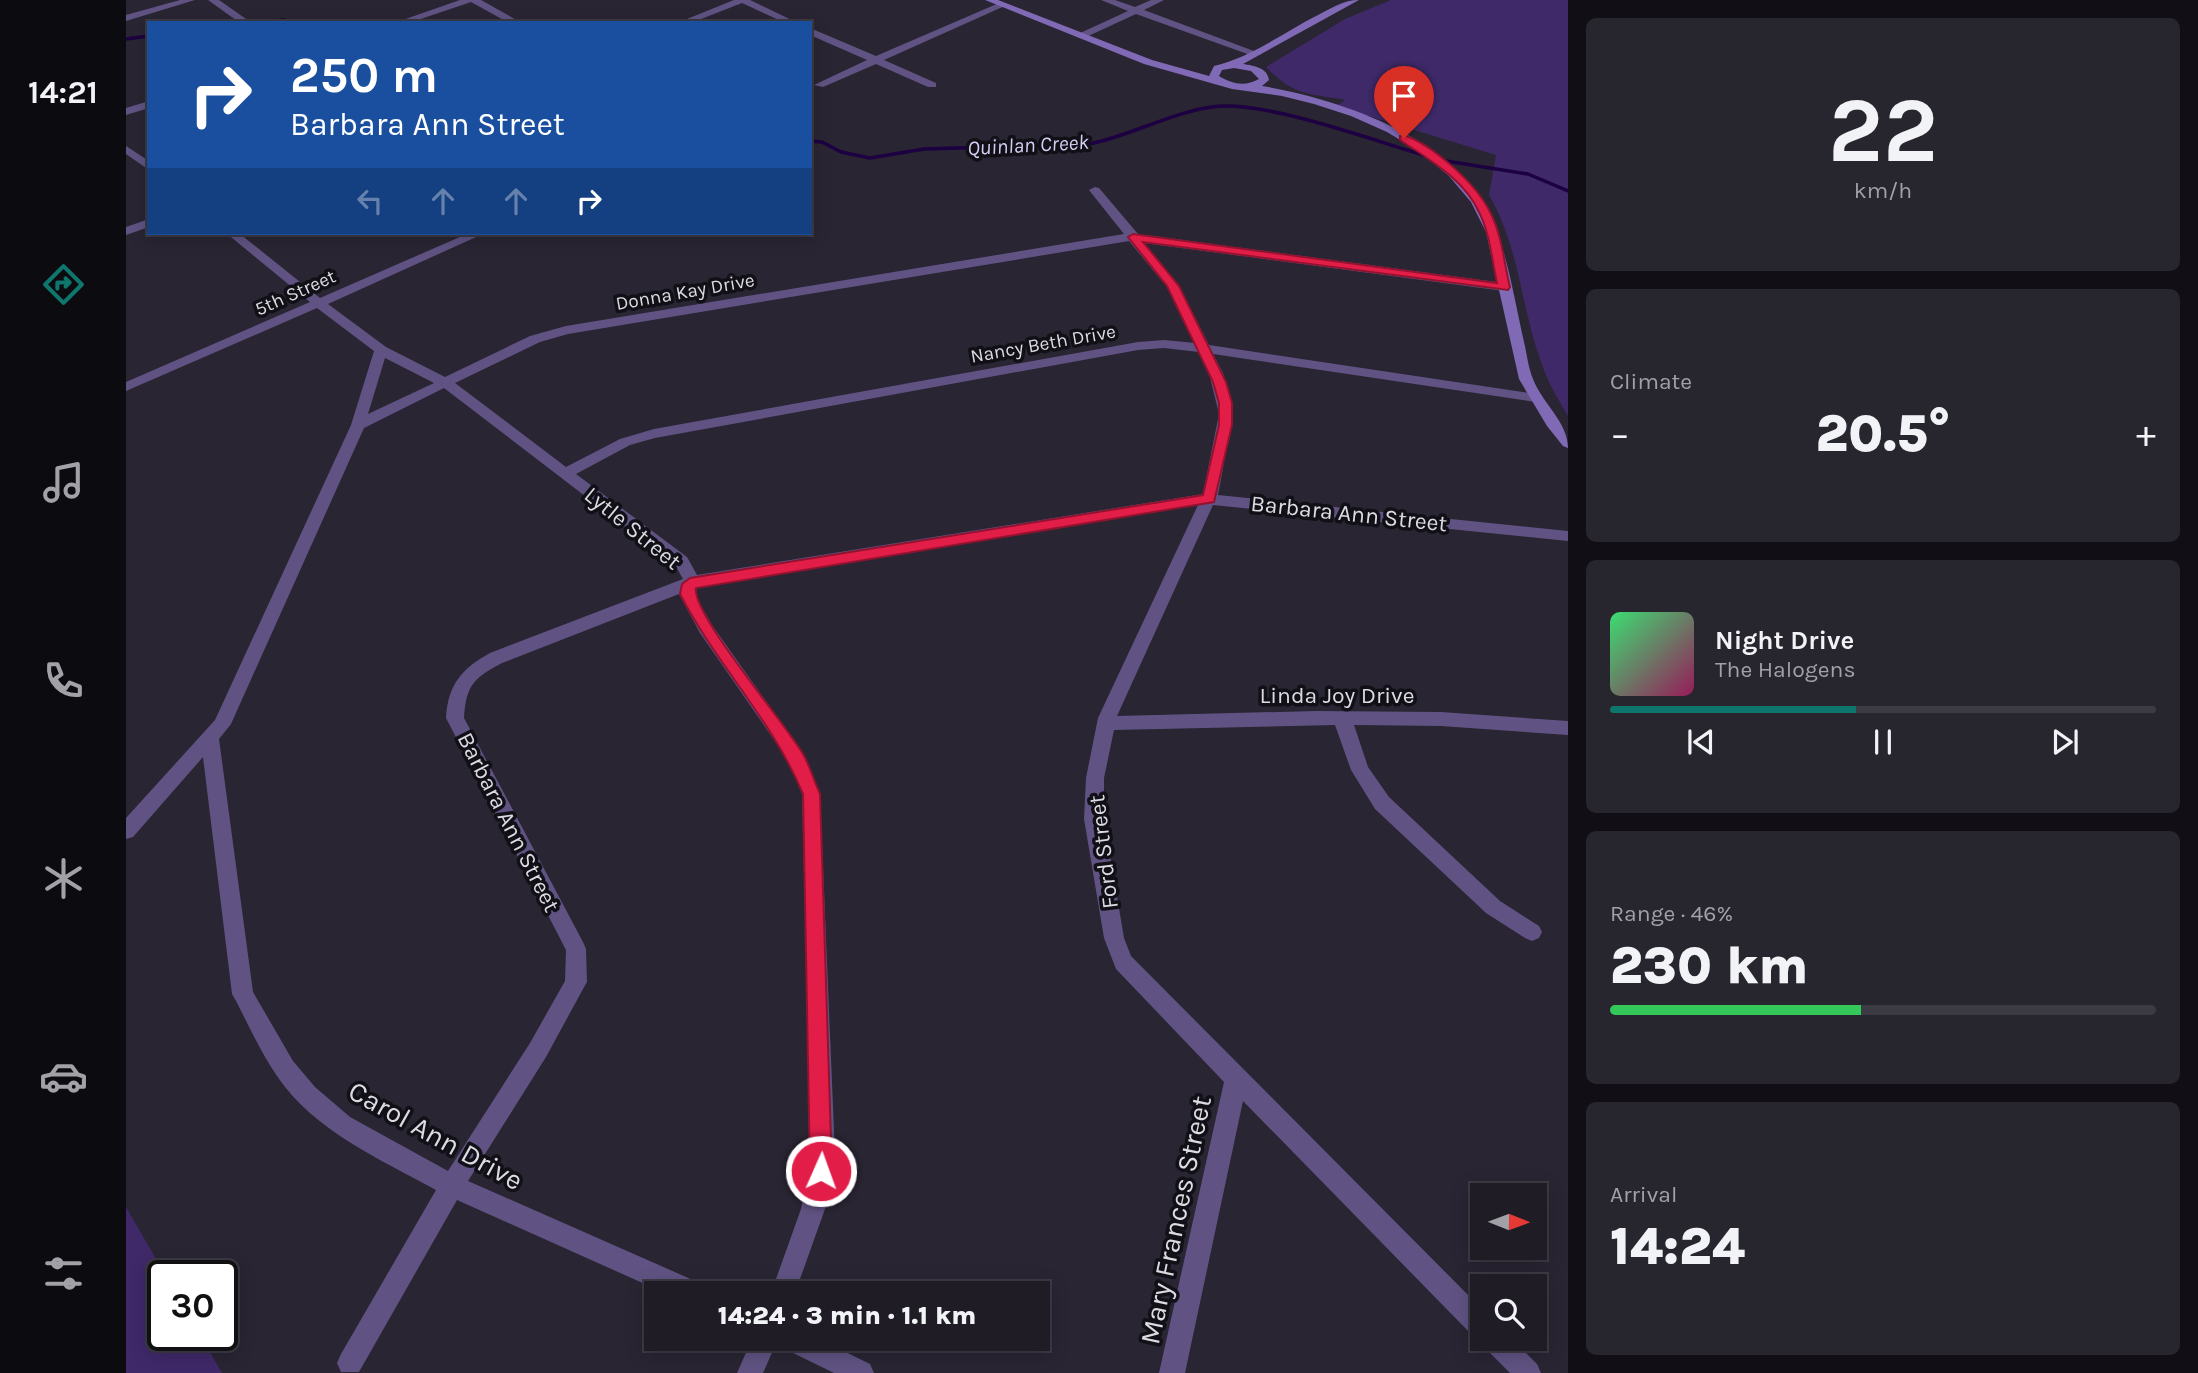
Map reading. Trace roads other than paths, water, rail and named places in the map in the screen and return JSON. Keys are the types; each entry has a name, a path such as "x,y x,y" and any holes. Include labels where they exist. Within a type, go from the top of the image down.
{"main road":[{"path":"990,0 1179,72 1298,96 1357,117 1404,138 1445,165 1474,195 1485,213 1518,357 1536,398 1568,443"},
{"path":"1179,72 1216,70 1231,65 1257,54 1287,34 1354,0"},
{"path":"1248,87 1259,85 1261,74 1257,54"},
{"path":"1231,65 1261,74 1298,96"},
{"path":"1216,70 1214,76 1223,83"}],"street":[{"path":"126,18 190,0"},
{"path":"213,0 244,20"},
{"path":"405,21 469,0"},
{"path":"474,0 513,21"},
{"path":"687,21 742,0 789,21"},
{"path":"1106,0 1257,54"},
{"path":"1082,36 1159,0"},
{"path":"819,85 1002,5"},
{"path":"812,32 932,85"},
{"path":"126,112 147,105"},
{"path":"126,149 147,165"},
{"name":"Ford Street","path":"1096,190 1173,286 1219,382 1226,414 1209,499 1106,723 1095,778 1094,819 1114,938 1123,962 1236,1080 1470,1315"},
{"path":"126,231 147,224"},
{"name":"Lytle Street","path":"234,235 381,350 446,383 681,561 691,579 687,594 706,629 796,757 811,794 823,1155 820,1188 812,1220 788,1281"},
{"name":"5th Street","path":"126,387 474,235"},
{"name":"Donna Kay Drive","path":"358,425 535,339 566,330 1133,237 1504,287"},
{"name":"Nancy Beth Drive","path":"566,473 625,442 654,434 1138,346 1164,344 1202,348 1536,398"},
{"path":"126,831 222,724 358,425 381,350"},
{"name":"Barbara Ann Street","path":"350,1363 452,1186 538,1050 576,982 576,949 455,718 456,695 462,681 496,658 690,584 1209,499 1568,536"},
{"path":"1342,718 1360,770 1382,803 1493,907 1532,932"},
{"name":"Linda Joy Drive","path":"1106,723 1342,718 1441,719 1568,728"},
{"name":"Carol Ann Drive","path":"210,738 243,994 285,1069 307,1095 342,1125 452,1186 666,1281"},
{"name":"Mary Frances Street","path":"1171,1373 1236,1080"},
{"path":"750,1373 760,1351"},
{"path":"816,1351 861,1373"},
{"path":"1506,1351 1528,1373"}],"waterway":[{"name":"Quinlan Creek","path":"276,21 289,21"},
{"name":"Quinlan Creek","path":"126,39 147,36"},
{"name":"Quinlan Creek","path":"812,141 822,142 841,152 870,158 924,149 1089,144 1196,110 1234,106 1289,115 1430,157"},
{"name":"Quinlan Creek","path":"1440,160 1528,174 1568,191"}]}
